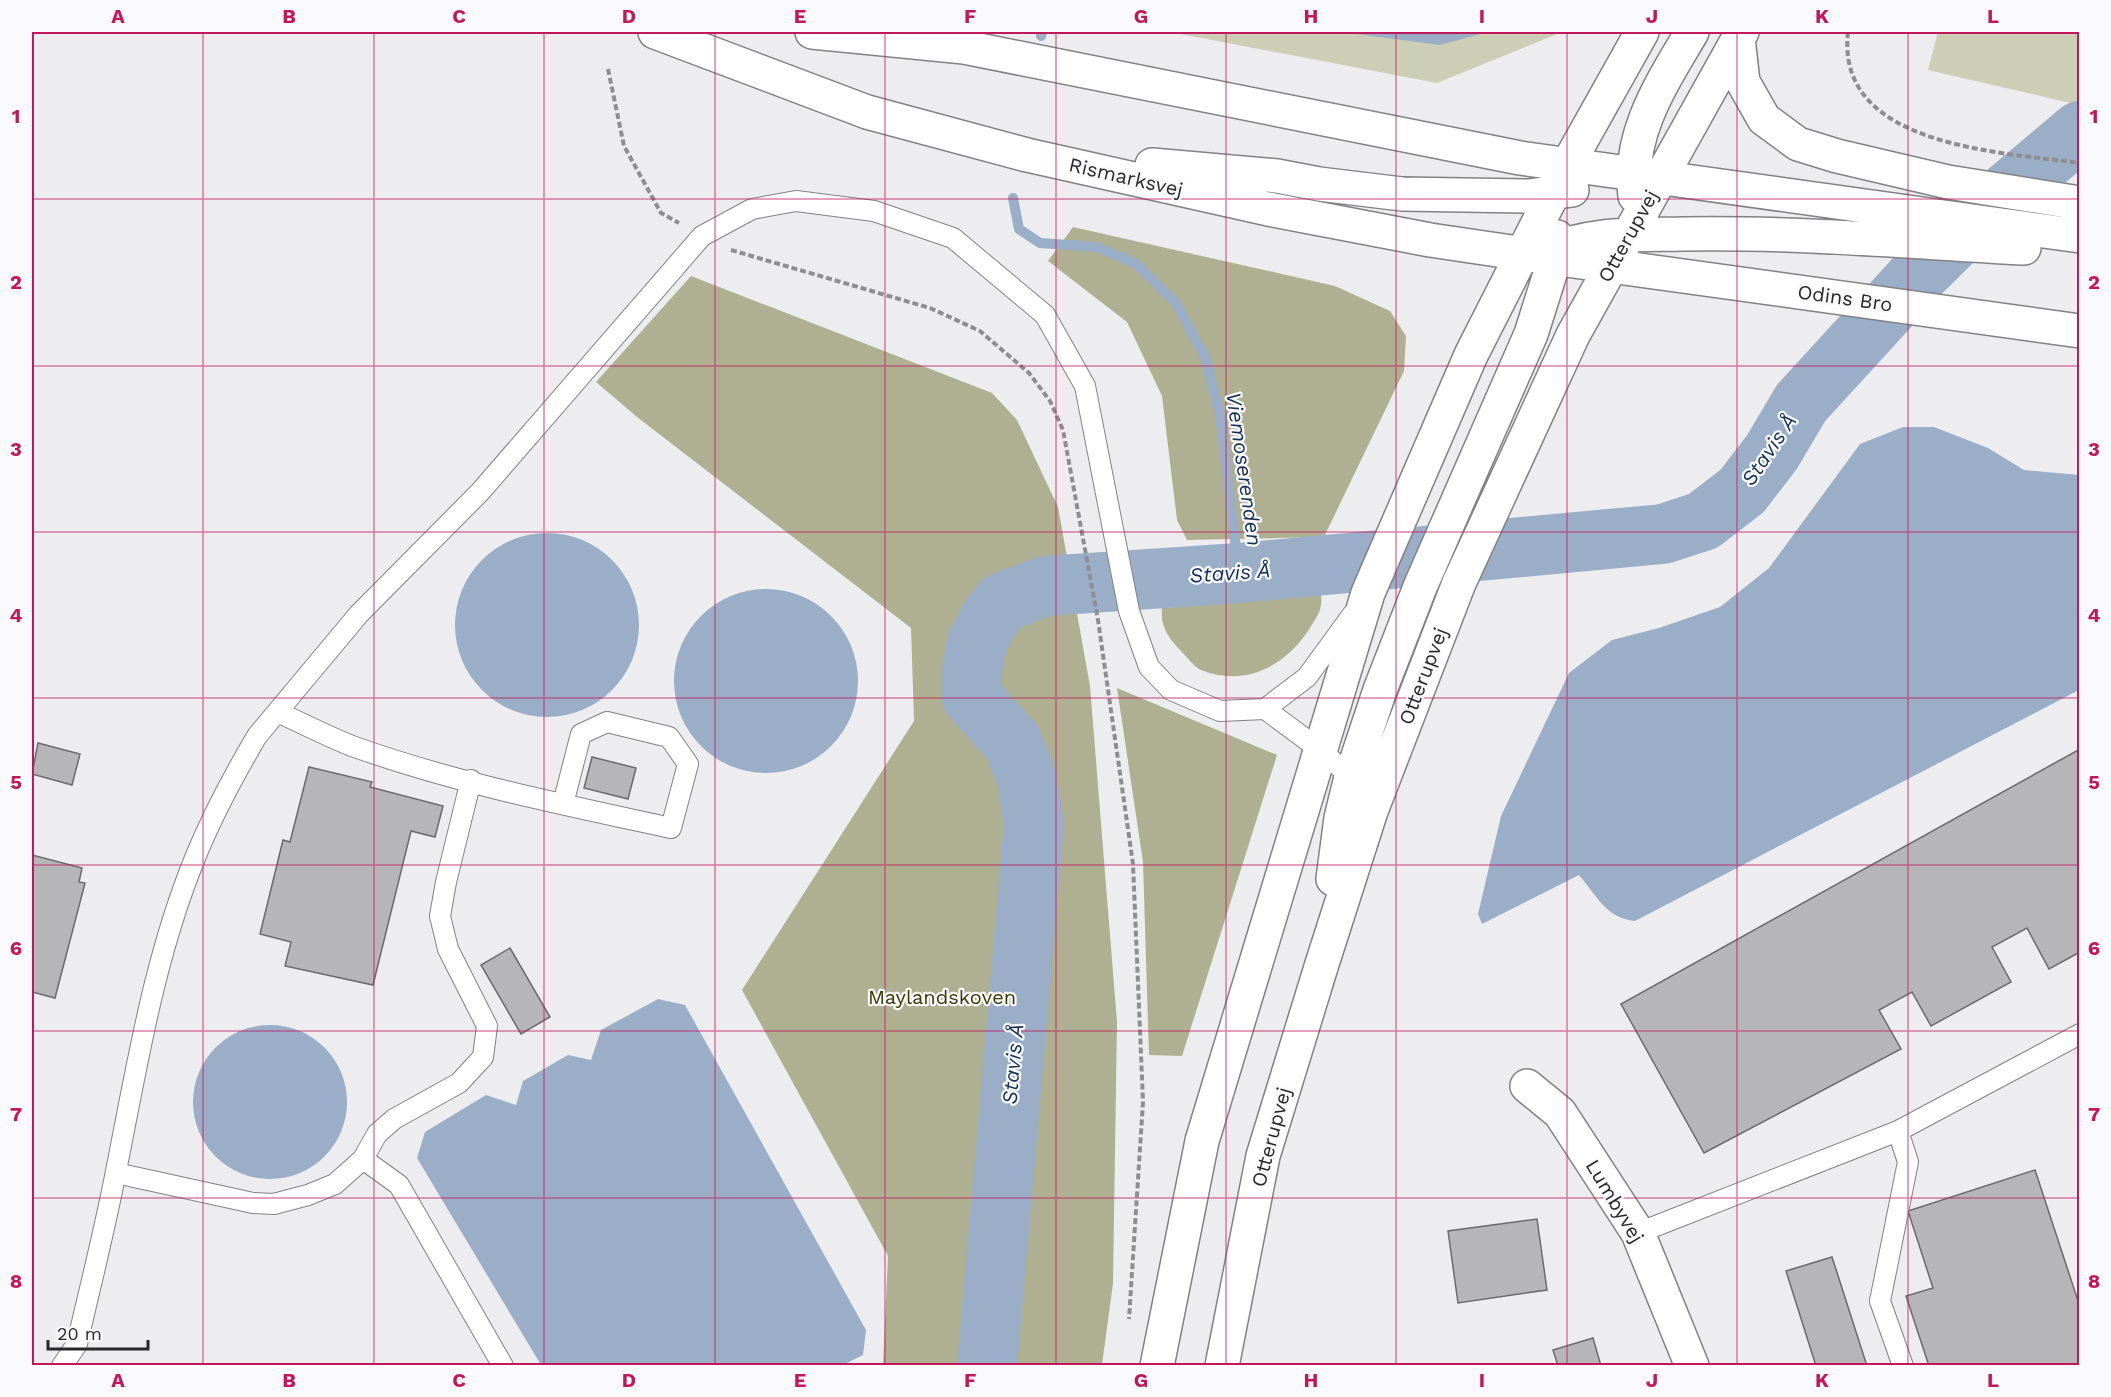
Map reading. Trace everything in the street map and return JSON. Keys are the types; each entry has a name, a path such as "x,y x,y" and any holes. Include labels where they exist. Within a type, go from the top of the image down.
{"main road":[{"name":"Rismarksvej","path":"655,32 867,112 1028,155 1268,209 1611,266"},
{"path":"812,32 964,47 1520,158 1562,179"},
{"path":"1320,967 1341,818 1351,777 1420,587 1531,334 1544,254 1562,179 1642,32"},
{"path":"1636,171 1634,150 1643,125 1692,32"},
{"path":"1740,35 1743,82 1748,92 1764,119 1798,144 1837,156 1948,182 2074,202"},
{"name":"Otterupvej","path":"1222,1365 1263,1156 1320,967 1371,811 1459,583 1489,513 1573,335 1611,266 1638,228 1636,171 1705,95 1740,35"},
{"path":"1028,155 1277,176 1402,194 1529,196 1562,179 1636,171 1917,213 2079,250"},
{"path":"1638,228 1663,249 1702,270 1781,289"},
{"path":"1157,1365 1202,1141 1368,593 1397,521 1471,354 1503,294 1544,254 1638,228 1791,234 1890,242 2079,236"},
{"name":"Odins Bro","path":"1611,266 2079,331"},
{"name":"Lumbyvej","path":"1527,1086 1560,1113 1638,1233 1692,1365"}],"lane":[{"path":"62,1365 77,1344 116,1173 140,1043 180,899 195,858 217,810 257,736 359,614 480,492 702,236 752,209 796,201 874,210 953,237 1045,315 1085,386 1129,611 1149,667 1171,690 1220,711 1266,709 1307,677 1368,593"},
{"path":"1266,709 1319,749 1351,777"},
{"path":"277,712 352,746 563,804 671,828 688,764 669,737 607,722 580,734 563,804"},
{"path":"116,1173 253,1203 274,1204 323,1190 335,1184 363,1159 377,1134 459,1083 483,1057 487,1026 448,949 440,916 471,780"},
{"path":"1638,1233 1898,1131 2079,1034"},
{"path":"1898,1131 1908,1162 1880,1301 1903,1365"},
{"path":"363,1159 399,1185 503,1365"}],"path":[{"path":"1848,32 1847,46 1855,80 1873,108 1915,133 1982,149 2079,163"},
{"path":"608,69 624,146 661,213 741,254 930,308 980,332 1029,373 1050,401 1063,430 1098,620 1133,864 1143,1102 1133,1284 1128,1331"}],"green space":[{"path":"1170,32 1562,32 1437,83"},
{"path":"1938,32 2079,32 2079,105 1928,70"},
{"path":"1073,227 1335,286 1390,311 1406,336 1404,371 1324,537 1187,540 1177,520 1162,396 1127,322 1048,261"},
{"name":"Maylandskoven","path":"691,276 992,393 1017,420 1058,507 1090,686 1117,1022 1113,1283 1102,1365 883,1365 888,1256 742,990 914,721 911,628 637,417 596,382"},
{"path":"1321,594 1319,613 1298,644 1275,664 1247,675 1217,675 1198,669 1172,641 1162,620 1162,608"},
{"path":"1117,688 1277,755 1182,1056 1149,1055 1143,862"}],"water":[{"path":"1341,32 1488,32 1440,45"},
{"path":"1903,427 1934,427 1988,448 2024,470 2079,475 2079,690 1635,921 1609,911 1579,875 1482,924 1478,914 1501,816 1569,673 1612,640 1659,628 1720,607 1769,568 1860,444"},
{"path":"547,533 582,540 598,548 612,560 624,574 632,590 639,625 632,660 624,676 612,690 598,702 582,710 547,717 512,710 496,702 482,690 470,676 462,660 455,625 462,590 470,574 482,560 496,548 512,540"},
{"path":"766,589 801,596 831,616 851,646 858,681 851,716 831,746 801,766 766,773 731,766 701,746 681,716 674,681 681,646 701,616 731,596"},
{"path":"658,999 685,1005 866,1330 863,1355 841,1366 541,1365 417,1158 425,1132 486,1095 516,1105 523,1081 568,1055 591,1060 601,1030"},
{"path":"270,1025 299,1031 313,1038 324,1048 334,1059 341,1073 347,1102 341,1131 334,1145 324,1156 313,1166 299,1173 270,1179 241,1173 227,1166 216,1156 206,1145 199,1131 193,1102 199,1073 206,1059 216,1048 227,1038 241,1031"}],"building":[{"path":"38,743 80,754 72,785 32,774"},
{"path":"2080,749 2080,952 2049,969 2027,928 1992,947 2011,982 1931,1026 1912,992 1879,1010 1901,1049 1704,1153 1621,1004"},
{"path":"592,757 636,768 628,799 584,788"},
{"path":"309,767 372,782 370,787 443,806 435,837 411,831 373,985 285,966 291,942 260,934 283,840 290,842"},
{"path":"32,855 82,868 79,882 85,883 55,998 32,992"},
{"path":"510,948 550,1017 521,1034 481,965"},
{"path":"2035,1170 2080,1307 2080,1366 1929,1366 1906,1296 1933,1288 1908,1211"},
{"path":"1537,1219 1547,1290 1458,1303 1448,1231"},
{"path":"1832,1257 1867,1366 1816,1366 1786,1271"},
{"path":"1593,1338 1601,1366 1558,1366 1553,1350"}],"waterway":[{"name":"Viemoserenden","path":"1041,36 1042,32"},
{"name":"Stavis Å","path":"987,1366 1034,824 1027,779 1013,743 972,697 972,668 977,643 989,619 1003,602 1045,586 1239,573 1663,534 1703,521 1742,491 1772,452 1801,403 1920,273 1971,223 2080,131"},
{"name":"Viemoserenden","path":"1013,198 1019,229 1040,243 1096,247 1135,263 1176,303 1205,357 1220,415 1239,573"}]}
